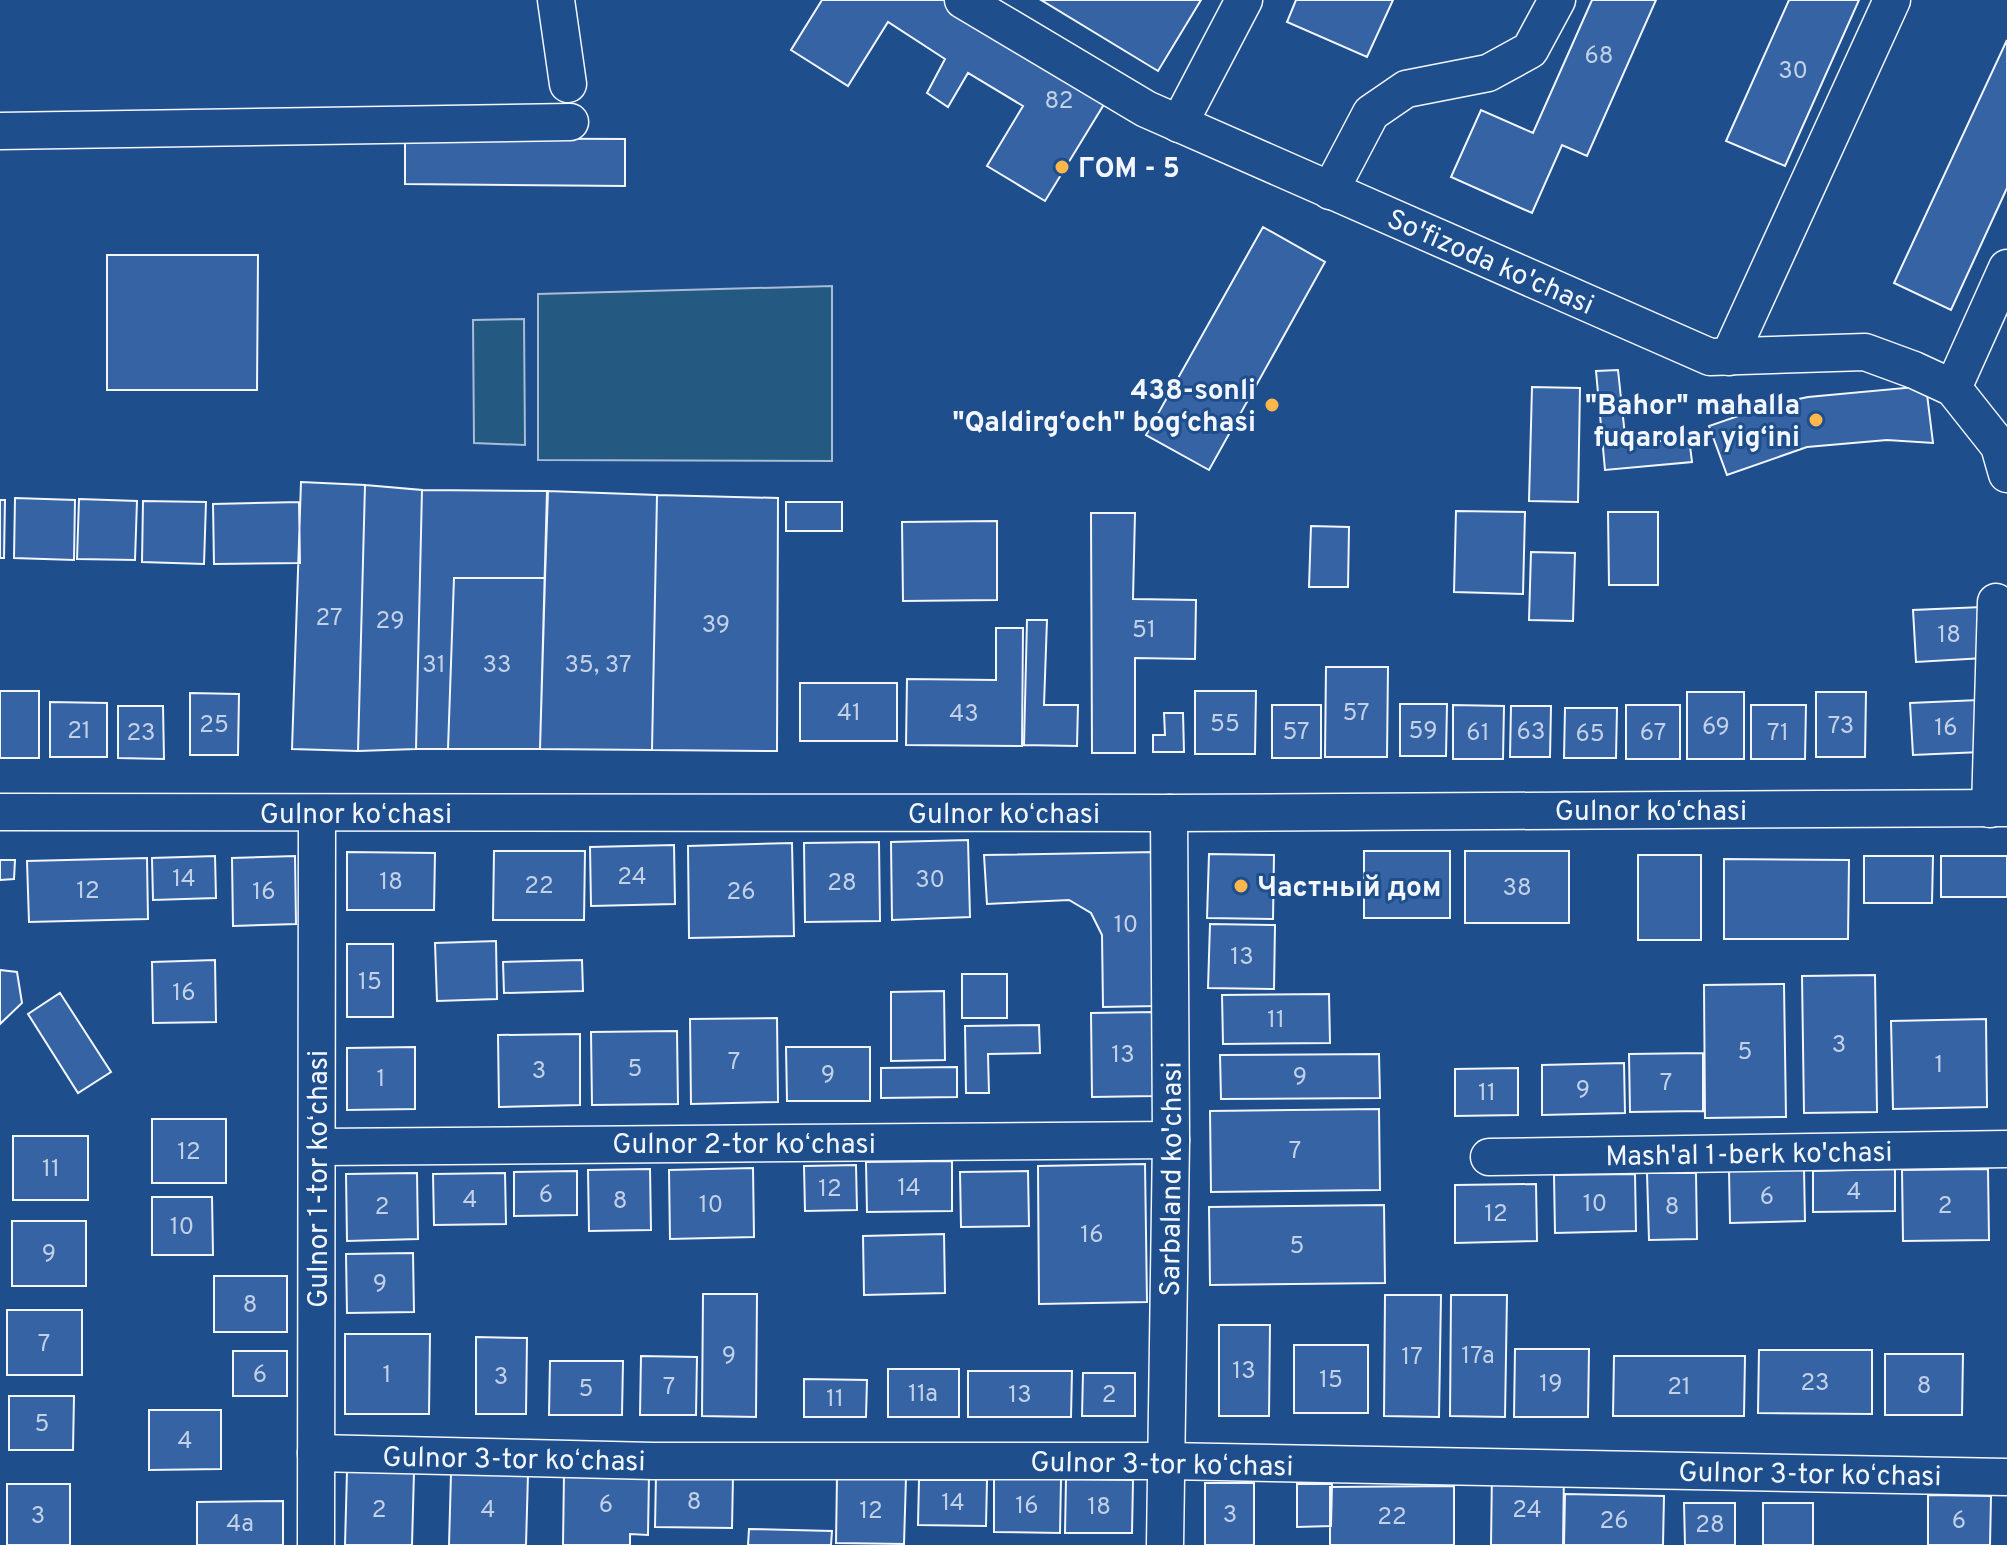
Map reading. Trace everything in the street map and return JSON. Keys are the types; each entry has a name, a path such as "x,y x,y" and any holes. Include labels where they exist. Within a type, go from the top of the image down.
{"street":[{"path":"556,0 568,84"},
{"name":"So'fizoda ko'chasi","path":"963,0 1146,109 1710,357 1865,352 1914,370 1953,388 1999,446 2007,474"},
{"path":"1179,124 1244,0"},
{"path":"1330,191 1371,113 1406,89 1488,73 1530,50 1557,0"},
{"path":"1729,357 1892,0"},
{"path":"0,131 570,122"},
{"path":"1953,388 2007,268"},
{"path":"1996,602 1999,808"},
{"name":"Gulnor koʻchasi","path":"0,812 1169,813 1999,808"},
{"name":"Gulnor 1-tor koʻchasi","path":"316,1545 317,813"},
{"name":"Sarbaland ko'chasi","path":"1165,1545 1171,1140 1169,813"},
{"name":"Gulnor 2-tor koʻchasi","path":"318,1147 1171,1140"},
{"name":"Mash'al 1-berk ko'chasi","path":"1489,1157 2007,1149"},
{"name":"Gulnor 3-tor koʻchasi","path":"316,1453 653,1461 1166,1461 2007,1477"}],"shaded area":[{"path":"832,286 832,461 538,460 538,294"},
{"path":"524,319 525,445 474,443 473,320"}],"building":[{"path":"822,0 976,0 1117,83 1045,201 987,166 1023,106 968,73 948,107 927,93 945,59 888,22 848,86 791,50"},
{"path":"1041,0 1201,0 1158,71"},
{"path":"1296,0 1393,0 1367,57 1287,22"},
{"path":"1592,0 1656,0 1587,156 1562,145 1532,213 1451,177 1481,110 1533,133"},
{"path":"1789,0 1859,0 1785,166 1726,141"},
{"path":"2007,40 2007,188 1951,310 1894,283"},
{"path":"405,138 625,139 625,186 405,184"},
{"path":"1263,227 1325,262 1209,470 1146,435"},
{"path":"107,255 258,255 257,390 107,390"},
{"path":"1618,370 1626,445 1689,438 1692,462 1605,470 1596,371"},
{"path":"1926,386 1933,443 1887,440 1807,447 1727,475 1709,426 1770,405 1808,397"},
{"path":"1532,387 1580,388 1578,502 1529,501"},
{"path":"301,482 365,485 358,751 292,749"},
{"path":"365,485 422,490 416,749 358,751"},
{"path":"422,490 548,491 545,578 454,578 448,749 416,749"},
{"path":"547,491 657,495 652,750 540,749"},
{"path":"657,495 778,498 777,751 652,750"},
{"path":"15,498 75,500 74,560 14,558"},
{"path":"79,499 137,501 135,560 77,559"},
{"path":"0,500 5,500 4,558 0,558"},
{"path":"143,501 206,502 204,564 142,562"},
{"path":"299,502 300,563 214,564 213,504"},
{"path":"786,502 842,502 842,531 786,531"},
{"path":"1456,511 1525,512 1523,594 1454,592"},
{"path":"1608,512 1658,512 1658,585 1609,585"},
{"path":"1091,513 1135,513 1133,599 1196,600 1195,659 1135,658 1135,753 1092,753"},
{"path":"997,521 997,600 903,601 902,522"},
{"path":"1311,526 1349,527 1348,587 1309,587"},
{"path":"1531,552 1575,553 1573,621 1529,620"},
{"path":"454,578 545,578 540,749 448,749"},
{"path":"1982,607 1984,658 1916,662 1913,610"},
{"path":"1027,620 1047,620 1044,705 1078,705 1077,746 1024,745"},
{"path":"996,628 1023,628 1022,746 906,745 907,679 996,680"},
{"path":"1326,667 1388,667 1387,757 1325,757"},
{"path":"800,683 897,683 897,741 800,741"},
{"path":"0,691 39,691 39,758 0,758"},
{"path":"1195,691 1256,691 1255,754 1195,754"},
{"path":"1687,692 1744,692 1744,759 1687,759"},
{"path":"1816,692 1866,692 1865,757 1816,757"},
{"path":"190,693 239,694 238,755 190,755"},
{"path":"1979,700 1981,752 1913,755 1910,703"},
{"path":"50,702 107,703 107,757 50,757"},
{"path":"1400,704 1447,704 1446,756 1400,756"},
{"path":"1272,705 1321,705 1321,758 1272,758"},
{"path":"1453,705 1504,706 1503,759 1453,759"},
{"path":"1626,705 1680,705 1680,759 1626,759"},
{"path":"1751,705 1806,705 1805,759 1751,759"},
{"path":"118,706 163,706 164,759 118,758"},
{"path":"1511,706 1551,706 1550,757 1510,757"},
{"path":"1565,708 1617,708 1616,758 1564,758"},
{"path":"1164,713 1183,713 1184,752 1153,752 1153,735 1165,735"},
{"path":"968,840 970,917 892,920 891,842"},
{"path":"879,842 880,921 805,922 804,843"},
{"path":"792,843 794,936 689,938 688,846"},
{"path":"674,845 675,904 591,906 590,847"},
{"path":"494,851 585,851 584,920 493,920"},
{"path":"1364,851 1450,851 1450,918 1364,918"},
{"path":"1465,851 1569,851 1569,923 1465,923"},
{"path":"347,852 435,853 434,910 347,910"},
{"path":"1155,852 1157,1006 1103,1007 1102,935 1091,913 1069,900 987,904 984,855"},
{"name":"Частный дом","path":"1209,854 1274,855 1273,919 1207,918"},
{"path":"1638,855 1701,855 1701,940 1638,940"},
{"path":"215,856 216,898 153,900 152,858"},
{"path":"295,856 296,924 233,926 232,858"},
{"path":"1864,856 1933,856 1932,903 1864,903"},
{"path":"1941,856 2007,856 2007,897 1941,897"},
{"path":"147,858 148,919 29,922 27,861"},
{"path":"1724,859 1849,860 1848,939 1724,939"},
{"path":"0,860 15,860 14,879 0,880"},
{"path":"1210,924 1275,925 1274,989 1208,988"},
{"path":"496,941 497,999 437,1001 435,943"},
{"path":"347,944 393,944 393,1017 347,1017"},
{"path":"215,960 216,1022 153,1023 152,962"},
{"path":"582,960 583,991 504,993 503,962"},
{"path":"0,970 17,972 22,1003 0,1024"},
{"path":"962,974 1007,974 1007,1018 962,1018"},
{"path":"1875,975 1877,1112 1804,1113 1802,976"},
{"path":"1784,984 1786,1117 1705,1118 1704,985"},
{"path":"944,991 945,1060 891,1061 891,992"},
{"path":"60,993 111,1072 78,1093 28,1014"},
{"path":"1329,994 1330,1043 1223,1044 1222,995"},
{"path":"1154,1012 1155,1096 1092,1097 1091,1013"},
{"path":"777,1018 778,1102 691,1104 690,1019"},
{"path":"1986,1019 1987,1107 1893,1109 1891,1021"},
{"path":"1039,1025 1040,1053 988,1054 989,1093 966,1093 965,1026"},
{"path":"677,1031 678,1104 592,1105 591,1032"},
{"path":"580,1034 580,1105 499,1107 498,1035"},
{"path":"415,1047 415,1109 347,1110 347,1048"},
{"path":"786,1047 870,1047 870,1101 787,1101"},
{"path":"1703,1053 1703,1111 1630,1112 1629,1054"},
{"path":"1379,1054 1380,1098 1221,1099 1220,1055"},
{"path":"1624,1063 1625,1113 1542,1115 1542,1065"},
{"path":"957,1067 957,1097 881,1098 881,1068"},
{"path":"1518,1068 1518,1115 1455,1116 1455,1069"},
{"path":"1379,1109 1380,1190 1211,1192 1210,1111"},
{"path":"152,1119 226,1119 226,1183 152,1183"},
{"path":"13,1136 88,1136 88,1200 13,1200"},
{"path":"952,1161 952,1211 867,1212 866,1162"},
{"path":"1145,1164 1147,1302 1039,1304 1038,1166"},
{"path":"856,1165 857,1210 805,1211 804,1166"},
{"path":"753,1168 754,1237 670,1239 669,1170"},
{"path":"650,1169 651,1230 589,1231 588,1170"},
{"path":"1804,1169 1805,1221 1730,1223 1729,1170"},
{"path":"1895,1169 1895,1211 1813,1212 1813,1171"},
{"path":"1988,1169 1989,1240 1903,1241 1902,1170"},
{"path":"577,1171 577,1215 514,1216 514,1172"},
{"path":"1028,1171 1029,1226 961,1227 960,1172"},
{"path":"417,1173 418,1239 347,1241 346,1174"},
{"path":"505,1173 506,1224 434,1225 433,1174"},
{"path":"1647,1173 1696,1173 1697,1239 1649,1240"},
{"path":"1635,1174 1636,1231 1555,1233 1554,1175"},
{"path":"1536,1184 1537,1241 1455,1243 1455,1185"},
{"path":"152,1197 212,1197 213,1255 152,1255"},
{"path":"1384,1205 1385,1283 1210,1285 1209,1207"},
{"path":"12,1221 86,1221 86,1286 12,1286"},
{"path":"944,1234 945,1293 864,1295 863,1236"},
{"path":"413,1253 414,1312 347,1313 346,1254"},
{"path":"214,1276 287,1276 287,1332 214,1332"},
{"path":"703,1294 757,1294 756,1417 702,1416"},
{"path":"1385,1295 1441,1295 1439,1417 1384,1416"},
{"path":"1451,1295 1507,1295 1505,1417 1450,1416"},
{"path":"7,1310 82,1310 82,1375 7,1375"},
{"path":"1219,1325 1270,1325 1269,1416 1219,1416"},
{"path":"345,1334 430,1334 429,1414 345,1414"},
{"path":"476,1337 527,1338 526,1414 476,1414"},
{"path":"1294,1345 1368,1345 1368,1413 1294,1413"},
{"path":"1515,1349 1589,1349 1588,1417 1514,1417"},
{"path":"1759,1350 1872,1350 1872,1414 1758,1413"},
{"path":"233,1351 287,1351 287,1396 233,1396"},
{"path":"1885,1354 1963,1354 1962,1415 1885,1415"},
{"path":"641,1356 697,1357 696,1415 640,1415"},
{"path":"1614,1356 1745,1356 1744,1416 1613,1416"},
{"path":"550,1361 623,1361 622,1415 549,1415"},
{"path":"888,1369 959,1369 959,1417 888,1417"},
{"path":"968,1371 1072,1371 1071,1417 968,1417"},
{"path":"1083,1373 1135,1373 1135,1416 1082,1416"},
{"path":"804,1379 867,1380 866,1417 804,1417"},
{"path":"9,1396 74,1396 73,1450 9,1450"},
{"path":"149,1410 221,1410 221,1469 149,1470"},
{"path":"347,1471 414,1472 412,1545 345,1545"},
{"path":"1492,1471 1564,1472 1563,1545 1491,1545"},
{"path":"451,1473 528,1474 526,1545 449,1545"},
{"path":"564,1473 649,1474 648,1535 630,1534 630,1545 563,1545"},
{"path":"656,1475 733,1475 732,1528 655,1527"},
{"path":"837,1477 906,1477 904,1544 836,1543"},
{"path":"994,1478 1061,1479 1060,1533 994,1532"},
{"path":"1066,1479 1133,1480 1132,1533 1065,1533"},
{"path":"919,1480 987,1480 986,1526 918,1525"},
{"path":"1205,1483 1254,1483 1254,1545 1205,1545"},
{"path":"7,1484 70,1484 70,1545 7,1545"},
{"path":"1297,1484 1332,1484 1331,1526 1297,1527"},
{"path":"1454,1486 1454,1545 1330,1545 1330,1487"},
{"path":"1565,1494 1664,1496 1663,1545 1564,1545"},
{"path":"1928,1495 1991,1496 1990,1545 1928,1545"},
{"path":"283,1501 283,1545 197,1545 197,1502"},
{"path":"1684,1503 1735,1503 1735,1545 1685,1545"},
{"path":"1763,1503 1813,1503 1813,1545 1763,1545"},
{"path":"749,1529 832,1531 831,1545 748,1545"}],"place":[{"name":"ГОМ - 5","path":"1062,167"},
{"name":"438-sonli \"Qaldirg‘och\" bog‘chasi","path":"1272,405"},
{"name":"\"Bahor\" mahalla fuqarolar yig‘ini","path":"1816,420"},
{"name":"Частный дом","path":"1241,886"}]}
